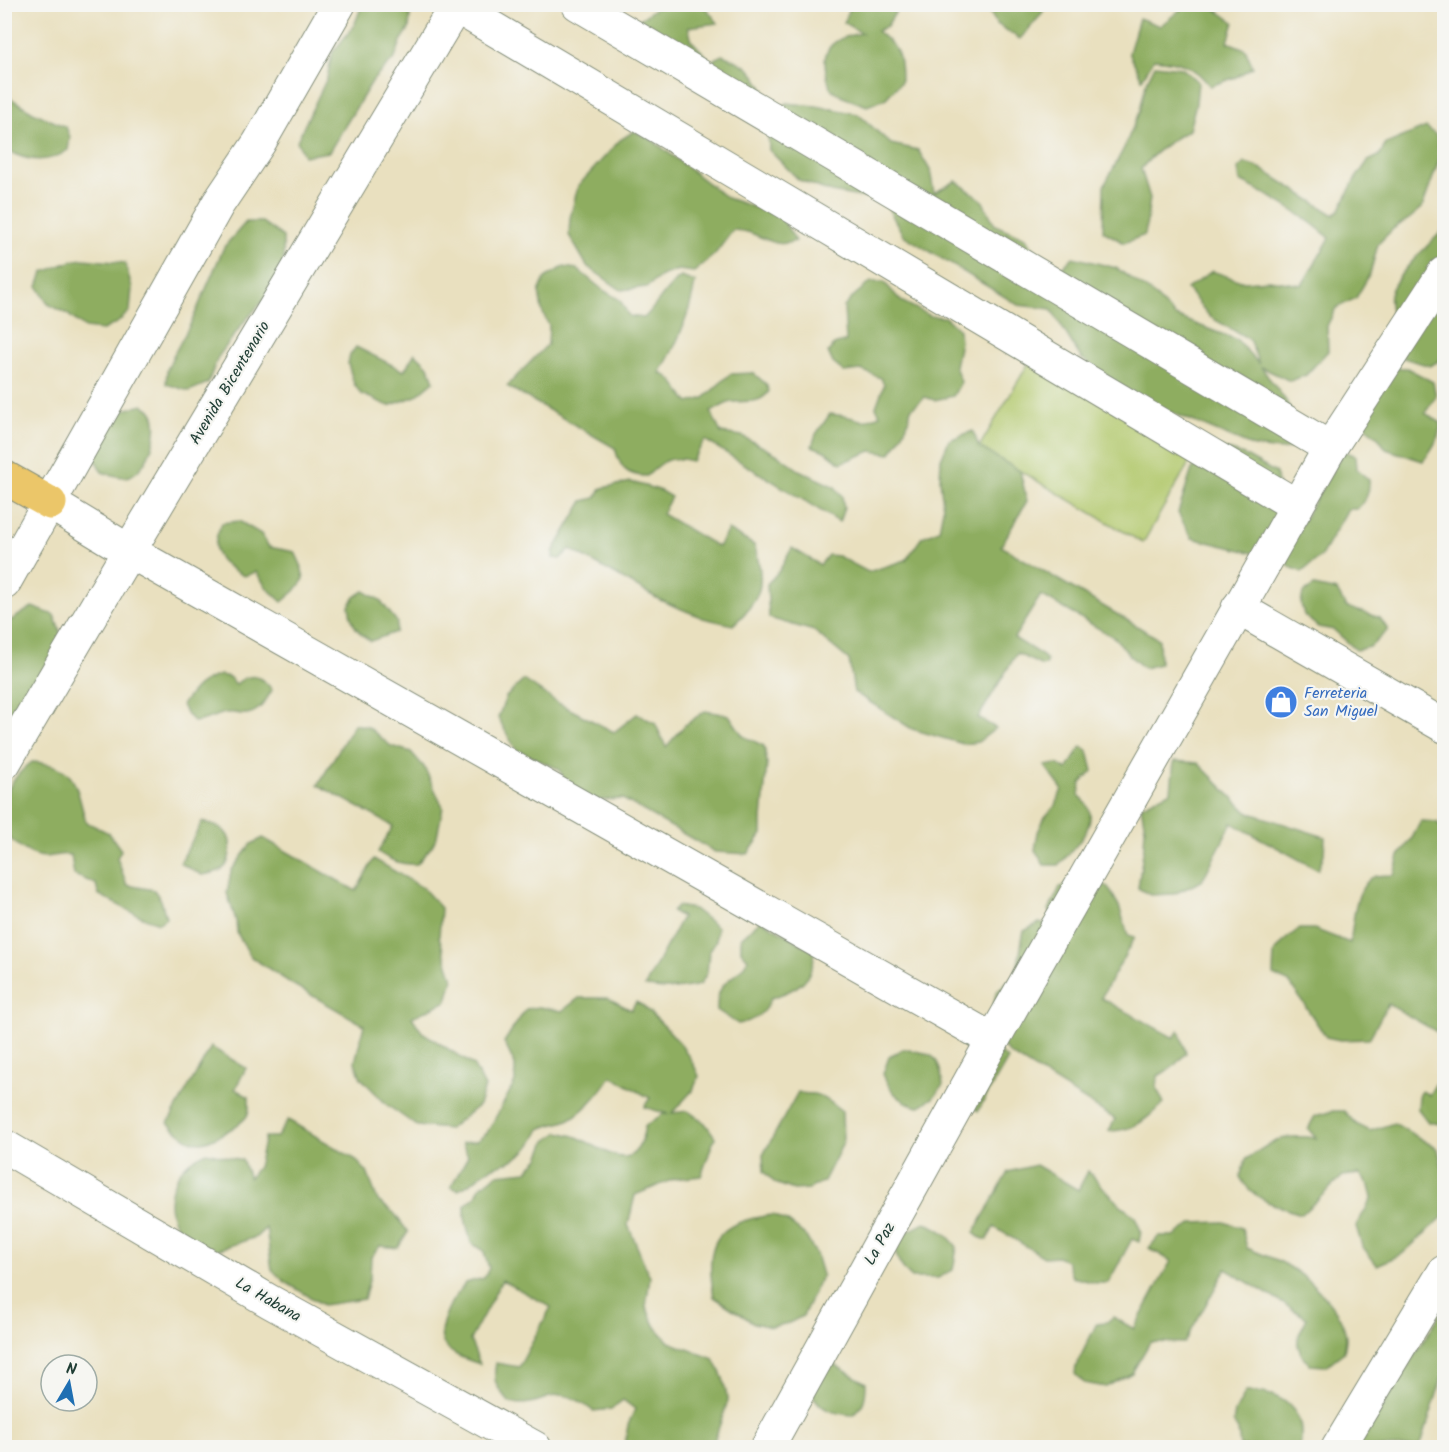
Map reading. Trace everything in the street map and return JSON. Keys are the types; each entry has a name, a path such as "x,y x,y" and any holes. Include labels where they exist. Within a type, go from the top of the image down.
{"main road":[{"path":"4,477 50,503"}],"street":[{"path":"4,583 218,204 259,143 339,4"},
{"path":"578,4 1330,448"},
{"path":"455,5 1297,506"},
{"name":"Avenida Bicentenario","path":"4,763 455,5"},
{"name":"La Paz","path":"767,1448 993,1040 1330,448 1444,273"},
{"path":"50,503 129,551 993,1040"},
{"path":"1238,608 1444,726"},
{"name":"La Habana","path":"4,1146 269,1301 535,1448"},
{"path":"1338,1448 1444,1272"}],"green space":[{"path":"1199,4 1215,9 1234,22 1228,42 1245,49 1253,67 1236,77 1210,86 1185,65 1154,59 1142,79 1129,53 1139,18 1160,26 1185,6"},
{"path":"362,5 411,5 409,29 401,41 395,58 373,80 329,152 304,156 297,141 327,78 332,53 354,26"},
{"path":"660,5 700,5 707,9 718,23 688,27 692,41 708,58 697,68 633,29 639,20"},
{"path":"851,5 900,5 887,26 877,31 890,42 897,52 901,82 885,99 867,106 843,97 830,88 826,70 825,59 830,47 844,37 862,33 844,23"},
{"path":"985,5 1047,5 1020,39 997,24"},
{"path":"722,55 749,69 766,94 754,104 709,74 714,59"},
{"path":"1155,65 1182,68 1198,82 1196,103 1189,130 1163,147 1141,169 1150,198 1145,235 1124,243 1103,231 1104,186 1124,148 1140,110 1146,83"},
{"path":"5,95 33,112 66,127 70,137 68,150 52,158 36,160 5,149"},
{"path":"786,103 858,114 891,144 918,150 930,170 934,193 956,181 982,200 995,225 1026,238 1052,278 1073,257 1116,268 1153,294 1175,316 1237,340 1259,364 1249,339 1210,317 1187,289 1212,271 1244,282 1269,280 1302,285 1330,238 1287,206 1240,181 1238,169 1245,163 1260,168 1334,215 1340,209 1354,181 1368,161 1379,156 1386,144 1426,127 1436,135 1441,155 1422,208 1394,228 1378,244 1370,274 1356,298 1336,308 1327,326 1328,351 1306,375 1290,381 1261,367 1286,401 1296,421 1298,446 1282,450 1254,447 1140,399 1081,358 1051,309 1018,305 903,235 884,201 831,192 799,180 769,150 768,130"},
{"path":"634,131 652,140 727,198 780,216 796,241 779,243 748,232 733,230 715,254 694,272 678,270 661,276 647,287 621,290 587,266 569,235 570,218 578,186 620,140"},
{"path":"246,222 262,222 283,237 284,272 218,357 208,383 189,391 166,384 167,370 192,321 224,247"},
{"path":"1444,229 1444,358 1430,366 1403,358 1392,316 1390,294 1406,269"},
{"path":"83,259 125,263 132,288 130,311 117,323 103,330 85,328 66,313 48,304 38,287 43,272 67,262"},
{"path":"563,267 577,269 603,290 620,300 629,316 644,318 681,277 695,282 682,329 660,373 670,378 689,403 704,398 730,374 753,373 766,384 769,391 757,400 730,402 711,412 721,433 742,436 778,455 799,470 835,487 842,496 844,508 839,522 705,440 692,461 667,460 647,476 633,474 622,465 615,448 507,386 548,344 549,326 542,311 539,292 545,278"},
{"path":"871,282 884,282 901,301 930,316 945,317 959,330 960,342 955,366 961,382 953,396 934,400 925,397 911,409 907,425 890,454 871,451 841,463 825,451 812,446 816,434 830,414 864,421 880,415 876,407 884,385 881,378 861,370 844,372 833,363 828,352 834,345 846,341 844,307"},
{"path":"356,347 404,371 415,353 428,366 434,381 416,396 389,406 361,394 354,384 348,364 350,355"},
{"path":"1030,361 1193,456 1143,543 979,447"},
{"path":"1386,367 1407,368 1433,382 1436,396 1425,413 1441,423 1435,443 1423,461 1386,449 1378,437 1368,429 1361,413"},
{"path":"143,405 151,411 155,418 156,428 146,460 133,474 125,477 102,472 91,452 119,411"},
{"path":"973,431 979,447 1020,471 1027,501 1001,546 1159,639 1160,664 1144,668 1115,638 1041,595 1014,638 1043,656 1047,660 1045,665 1042,666 1017,653 978,718 996,728 978,742 963,744 912,729 854,692 849,660 814,631 769,618 767,584 779,571 792,548 820,565 828,555 838,556 868,572 906,560 922,537 939,530 943,509 941,459 949,440"},
{"path":"1218,447 1244,455 1276,473 1285,523 1253,553 1192,538 1178,513 1192,469"},
{"path":"1344,451 1356,456 1357,469 1369,480 1368,492 1357,509 1348,509 1321,556 1302,572 1290,567 1282,556"},
{"path":"631,482 659,490 671,497 662,514 718,547 728,530 754,545 760,569 759,589 751,606 733,625 703,618 660,600 570,549 560,559 553,558 553,552 583,501 595,498 602,488"},
{"path":"239,521 261,534 269,547 295,552 304,579 282,602 267,588 256,572 244,576 227,566 218,556 215,542 222,523"},
{"path":"1314,586 1337,591 1346,607 1380,618 1388,630 1370,647 1356,650 1334,630 1318,627 1304,615 1301,604 1303,593"},
{"path":"364,591 380,600 397,622 396,632 371,641 358,630 351,617 349,606 355,597"},
{"path":"32,607 54,615 62,636 5,761 5,624"},
{"path":"220,675 229,677 236,684 246,678 260,678 272,690 267,699 252,713 226,713 194,722 182,705 198,686"},
{"path":"524,680 558,703 614,732 637,714 655,723 666,747 685,725 705,711 729,715 743,736 764,746 767,763 762,834 748,854 715,852 623,799 584,801 567,785 559,769 516,750 498,718 506,697"},
{"path":"354,724 368,727 391,746 411,752 424,767 443,807 437,836 417,864 396,862 378,852 393,826 318,785"},
{"path":"1081,746 1088,751 1093,771 1081,783 1079,795 1088,807 1089,823 1082,838 1059,865 1044,865 1035,850 1038,832 1045,817 1056,805 1062,789 1045,766 1057,764 1067,770"},
{"path":"1174,761 1198,763 1247,812 1325,837 1324,854 1318,870 1232,823 1202,881 1174,894 1150,895 1138,888 1145,828 1141,806 1171,791"},
{"path":"32,762 58,767 72,779 86,822 109,833 121,850 117,858 127,885 154,890 161,900 166,918 159,923 98,894 96,884 74,875 71,855 46,857 35,855 20,847 7,836 4,808 7,793 14,779"},
{"path":"1421,821 1437,822 1444,831 1444,1036 1388,1004 1369,1039 1340,1040 1326,1037 1290,983 1273,975 1274,953 1299,929 1314,929 1350,943 1357,900 1364,885 1375,876 1394,875 1399,856"},
{"path":"202,822 224,831 230,840 230,853 223,869 202,875 180,863"},
{"path":"263,838 356,891 374,859 423,888 441,908 439,937 453,979 447,1001 412,1017 422,1032 473,1065 485,1087 479,1105 449,1129 417,1126 387,1105 361,1078 355,1062 364,1025 292,984 251,957 237,933 236,921 227,893 231,871 251,844"},
{"path":"1087,876 1108,887 1119,906 1128,935 1135,937 1101,998 1174,1038 1179,1030 1186,1053 1173,1067 1158,1076 1157,1089 1164,1103 1151,1115 1126,1129 1109,1131 1115,1119 1010,1054 994,1037 995,998 998,991 1015,973 1024,931 1039,923 1059,927 1049,910 1060,887"},
{"path":"677,906 694,909 717,927 716,941 709,951 707,973 700,985 686,988 659,989 645,986 682,917 672,911"},
{"path":"761,920 815,952 813,962 807,978 802,983 771,998 762,1012 749,1021 738,1024 717,1010 718,999 723,985 738,972 748,959 741,951 741,938"},
{"path":"579,998 608,998 631,1010 636,1002 642,1005 682,1046 699,1076 693,1090 672,1113 688,1111 705,1123 715,1137 701,1176 674,1179 635,1195 628,1225 650,1277 646,1307 656,1327 669,1342 714,1359 723,1378 728,1401 712,1447 632,1447 625,1442 628,1425 635,1409 623,1400 611,1409 593,1411 579,1401 559,1395 524,1404 510,1403 497,1385 496,1363 519,1367 551,1307 502,1280 470,1340 480,1364 449,1350 441,1337 445,1317 453,1300 465,1283 484,1278 489,1268 483,1250 471,1243 465,1218 465,1205 476,1196 480,1187 498,1174 527,1171 539,1158 546,1141 559,1132 577,1137 610,1154 619,1157 628,1156 635,1152 641,1142 645,1126 663,1114 668,1114 644,1107 650,1098 611,1076 584,1109 570,1119 540,1129 522,1154 509,1162 489,1169 458,1190 451,1187 468,1156 462,1143 476,1141 487,1133 515,1082 515,1065 504,1042 526,1009 539,1007 562,1011"},
{"path":"211,1047 246,1068 235,1089 249,1097 249,1112 244,1120 226,1132 206,1141 196,1142 183,1136 168,1123"},
{"path":"903,1049 922,1052 933,1057 941,1074 943,1085 933,1098 918,1107 905,1102 896,1095 883,1074 889,1057"},
{"path":"1000,1053 1008,1059 978,1111 965,1103"},
{"path":"1444,1070 1444,1121 1439,1124 1428,1122 1418,1109 1419,1096 1422,1091 1429,1095"},
{"path":"798,1092 821,1097 842,1111 843,1143 824,1181 809,1189 794,1190 775,1183 764,1172 763,1155"},
{"path":"1333,1111 1344,1111 1356,1124 1370,1131 1394,1123 1438,1149 1444,1174 1444,1216 1402,1254 1377,1265 1362,1246 1356,1226 1372,1198 1369,1186 1360,1174 1343,1176 1302,1214 1267,1202 1251,1191 1240,1177 1246,1159 1271,1143 1294,1137 1316,1138 1308,1129 1315,1116"},
{"path":"288,1120 355,1159 367,1172 378,1201 394,1213 408,1232 398,1248 380,1246 371,1257 370,1277 364,1299 323,1305 285,1282 272,1270 266,1228 256,1237 214,1251 188,1237 178,1228 173,1219 170,1200 172,1191 175,1181 188,1163 206,1152 242,1160 249,1178 258,1167 265,1137 277,1137"},
{"path":"1036,1165 1078,1190 1088,1171 1114,1199 1135,1217 1141,1231 1139,1242 1132,1239 1108,1283 1096,1283 1072,1277 1067,1262 1058,1256 1044,1257 994,1227 987,1240 974,1233 1008,1172"},
{"path":"773,1215 788,1222 805,1235 816,1254 822,1275 803,1316 789,1323 771,1327 754,1323 714,1297 711,1262 718,1238 726,1230 753,1218"},
{"path":"1224,1222 1242,1228 1247,1248 1291,1268 1322,1294 1339,1316 1344,1327 1346,1338 1344,1352 1326,1366 1310,1365 1298,1347 1298,1337 1307,1318 1226,1269 1184,1343 1150,1342 1132,1373 1106,1387 1084,1383 1075,1374 1076,1366 1097,1323 1107,1322 1113,1317 1134,1329 1171,1261 1149,1248 1159,1236 1174,1236 1193,1223"},
{"path":"925,1223 943,1232 957,1247 953,1270 938,1278 912,1278 898,1260 896,1244 902,1236"},
{"path":"1444,1308 1444,1372 1418,1447 1357,1448"},
{"path":"822,1363 835,1365 866,1383 864,1402 852,1415 824,1408 812,1394"},
{"path":"1246,1392 1271,1395 1289,1405 1300,1423 1300,1447 1240,1447 1238,1430 1233,1423 1235,1412"}],"place":[{"name":"Ferreteria San Miguel","path":"1281,702"}]}
